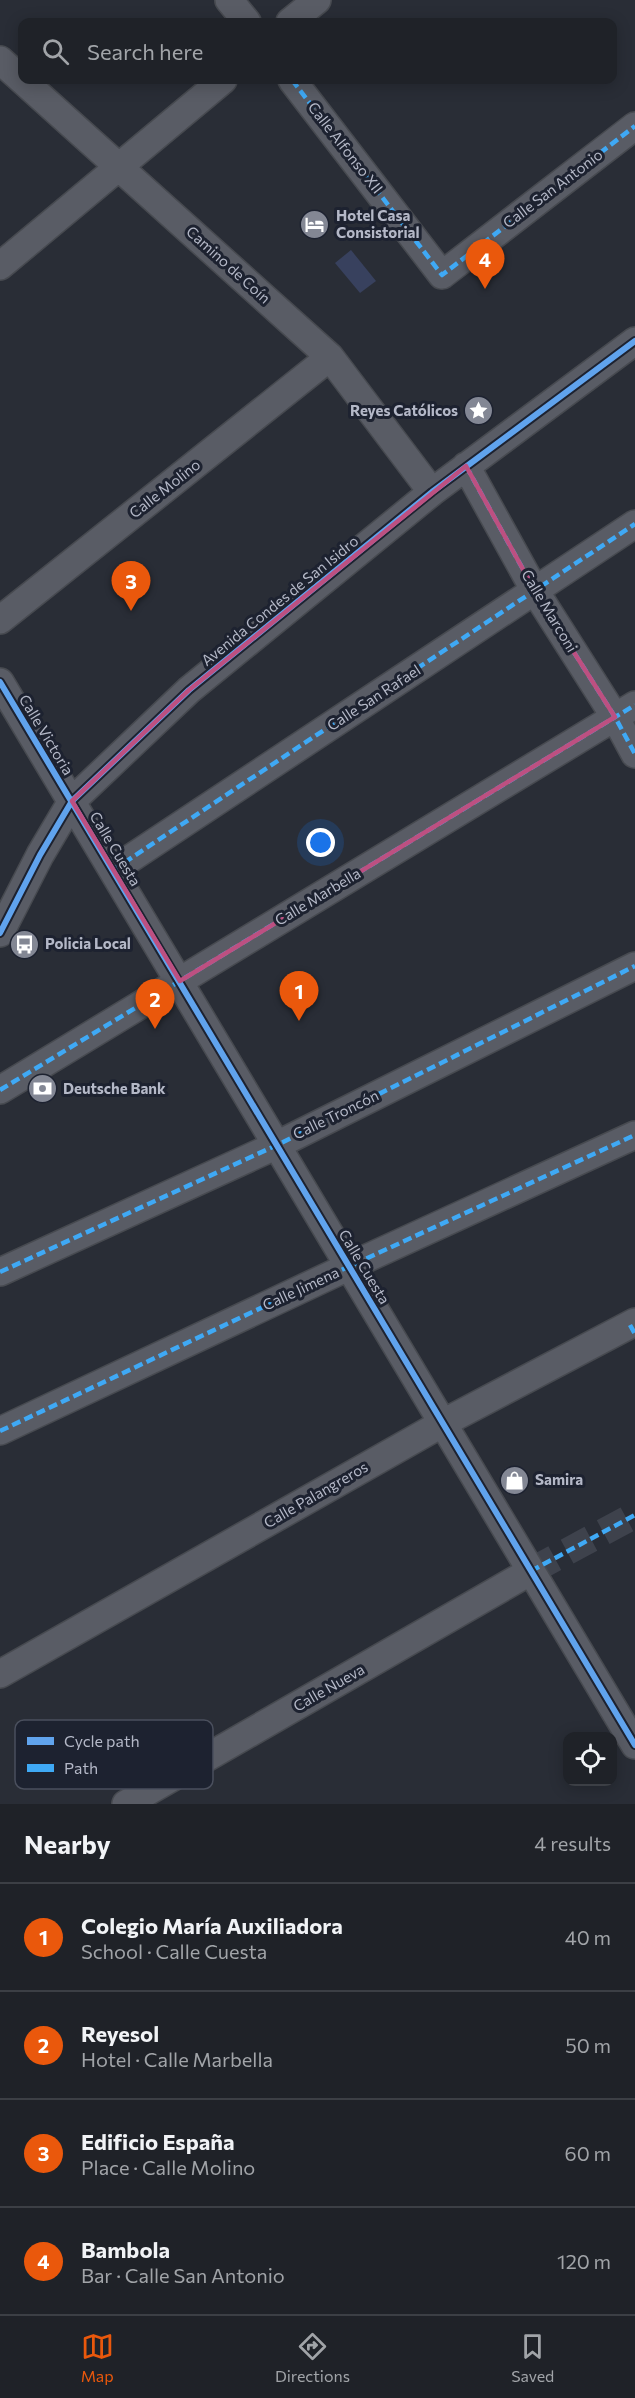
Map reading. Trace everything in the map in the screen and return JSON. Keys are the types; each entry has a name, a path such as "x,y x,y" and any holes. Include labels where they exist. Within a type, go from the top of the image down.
{"street":[{"path":"229,0 244,18"},
{"path":"295,18 317,0"},
{"name":"Camino de Coín","path":"0,60 18,76"},
{"name":"Camino de Coín","path":"26,84 330,357 432,492"},
{"path":"0,266 218,84"},
{"name":"Calle Alfonso XII","path":"295,84 442,274"},
{"name":"Calle San Antonio","path":"442,274 635,126"},
{"name":"Avenida Condes de San Isidro","path":"0,933 40,855 72,801 189,690 432,492 635,342"},
{"name":"Calle Molino","path":"0,620 330,357"},
{"name":"Calle Marconi","path":"466,466 536,591 625,711 635,754"},
{"name":"Calle San Rafael","path":"113,870 635,524"},
{"name":"Calle Victoria","path":"0,682 72,801"},
{"name":"Calle Marbella","path":"0,1089 625,711"},
{"name":"Calle Cuesta","path":"72,801 635,1745"},
{"name":"Calle Troncón","path":"0,1272 277,1145 635,966"},
{"name":"Calle Jimena","path":"0,1431 635,1135"},
{"name":"Calle Palangreros","path":"0,1674 443,1423 635,1322"},
{"name":"Calle Nueva","path":"213,1754 531,1571"},
{"name":"Calle Nueva","path":"126,1804 152,1789"}],"highlighted area":[{"path":"466,466 535,591 615,717 180,981 72,801 189,690"}],"water":[{"path":"351,250 376,281 360,293 335,263"}],"tunnel":[{"path":"531,1571 635,1515"}],"marked path":[{"path":"295,84 442,275 635,126"},
{"path":"466,466 535,591 615,717 635,754"},
{"path":"113,870 635,524"},
{"path":"0,1090 635,705"},
{"path":"0,1272 277,1145 635,966"},
{"path":"0,1431 635,1135"},
{"path":"630,1325 635,1334"},
{"path":"531,1571 635,1515"}],"cycle path":[{"path":"0,933 40,855 72,801 189,690 432,492 635,341"},
{"path":"0,682 635,1745"}],"place":[{"name":"Hotel Casa Consistorial","path":"315,225"},
{"name":"Bambola","path":"485,289"},
{"name":"Reyes Católicos","path":"479,411"},
{"name":"Edificio España","path":"131,611"},
{"name":"Policia Local","path":"24,944"},
{"name":"Colegio María Auxiliadora","path":"299,1021"},
{"name":"Reyesol","path":"155,1029"},
{"name":"Deutsche Bank","path":"42,1089"},
{"name":"Samira","path":"514,1480"}]}
